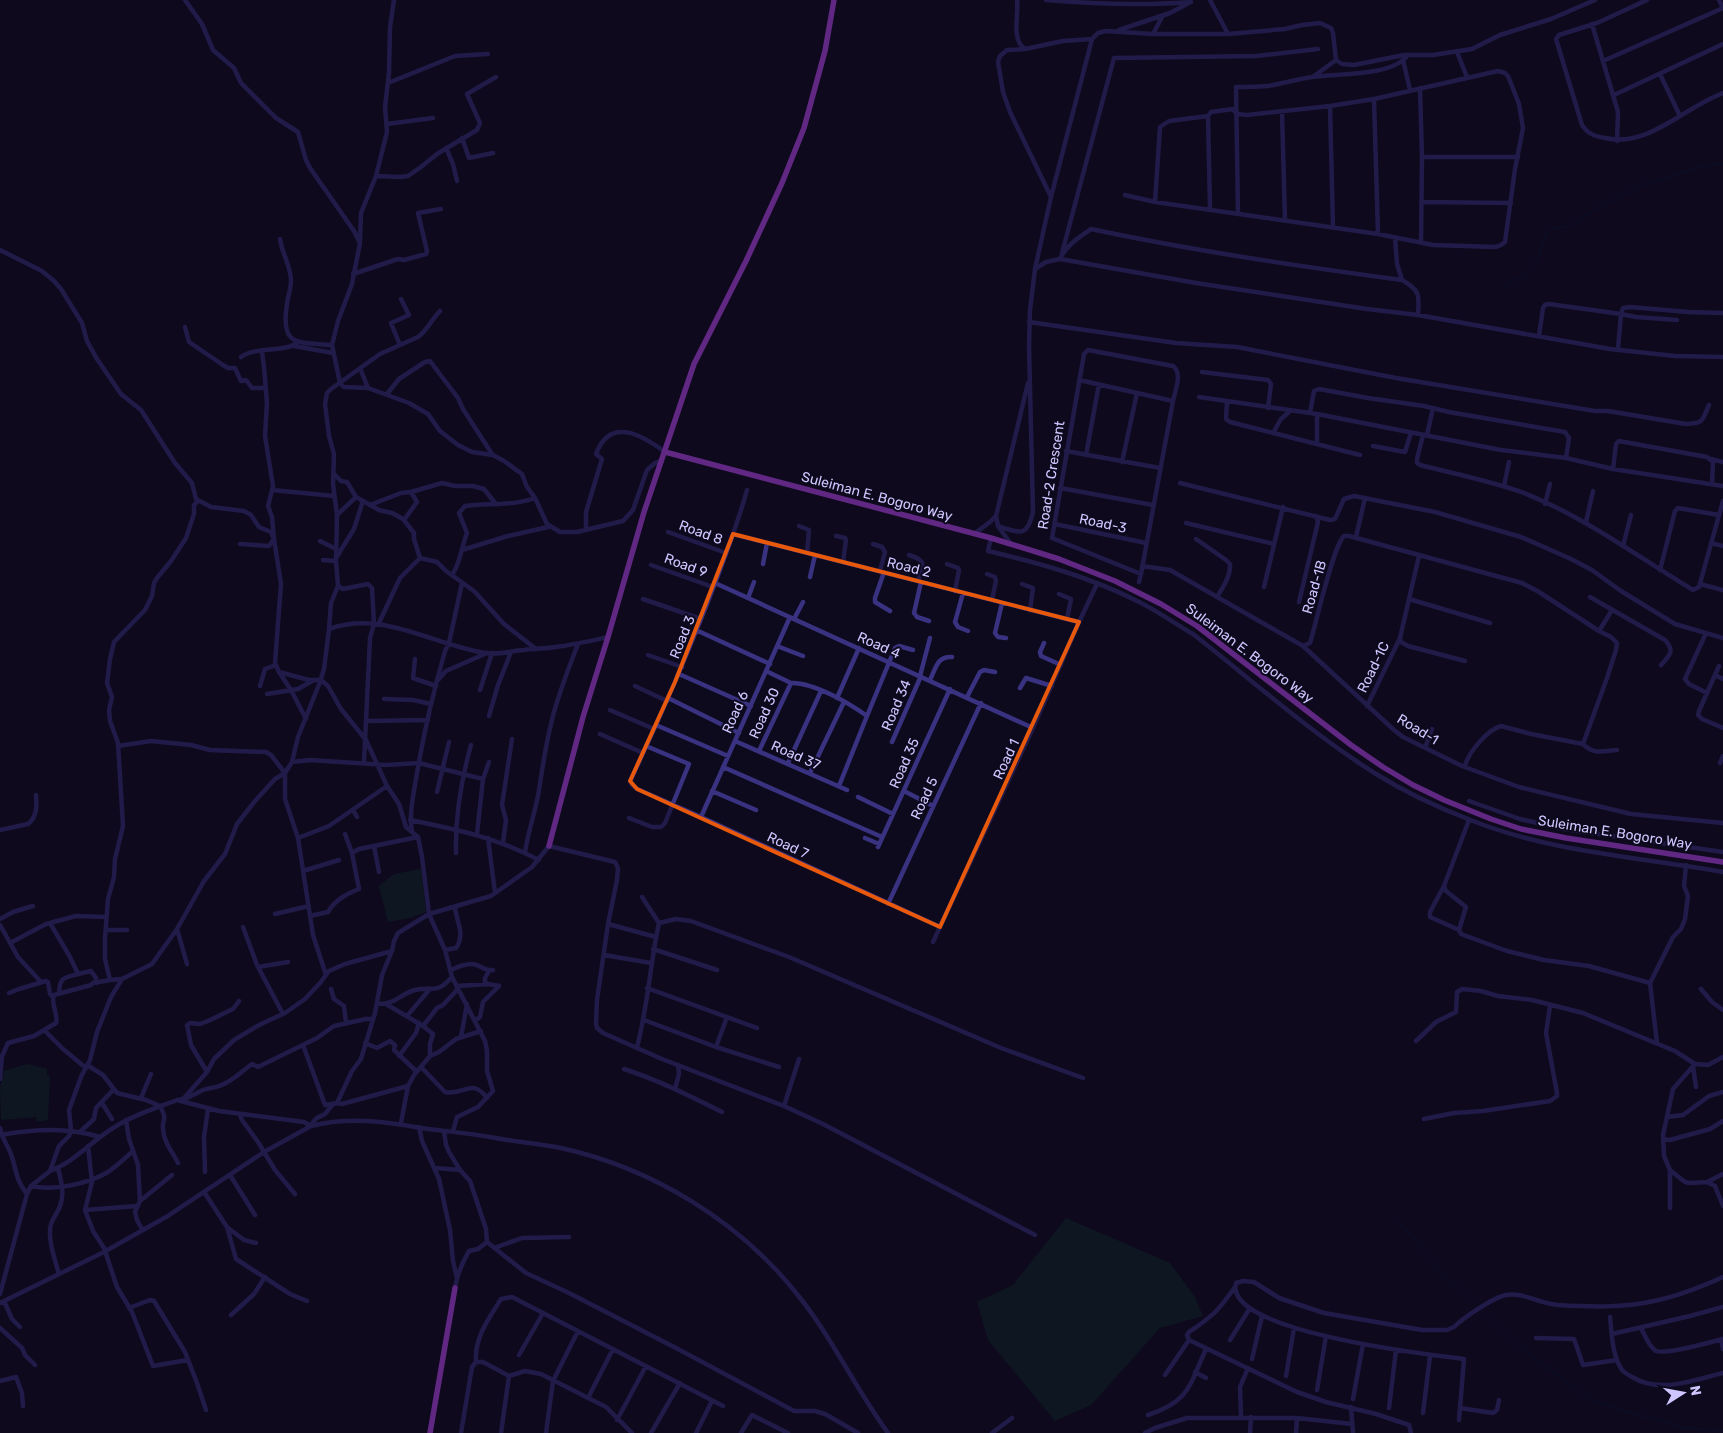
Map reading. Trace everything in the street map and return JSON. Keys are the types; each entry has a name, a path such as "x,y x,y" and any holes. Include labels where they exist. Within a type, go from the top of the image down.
{"main road":[{"path":"548,846 583,717 644,512 694,364 746,261 782,183 804,128 825,51 834,0"},
{"name":"Suleiman E. Bogoro Way","path":"665,452 991,538 1059,559 1115,581 1181,616 1212,637 1351,745 1414,785 1444,800 1491,819 1539,833 1723,862"},
{"path":"430,1433 455,1288"}],"street":[{"path":"184,0 202,24 213,50 230,64 237,73 241,83 276,118 298,132 310,168 354,231 360,243"},
{"path":"394,0 390,27 385,107 387,132 376,176 361,213 360,243 354,274 338,321 332,346 333,353 340,383 344,387 368,388 409,403 428,414 440,431 458,445 472,452 493,455"},
{"path":"1017,0 1016,36 1018,43 1025,49"},
{"path":"1046,0 1152,5 1192,1"},
{"path":"1210,0 1228,34"},
{"path":"998,526 1019,533 1024,532 1030,525 1033,512 1029,322 1035,269 1051,197 1092,38 1098,32 1228,34 1286,29 1311,24 1326,24 1333,33 1336,60 1342,64 1354,65 1408,54 1426,56 1472,50 1500,35 1551,19 1595,0"},
{"path":"1647,0 1592,24 1559,35 1556,39 1582,125 1587,132 1594,136 1617,141 1644,135 1723,93"},
{"path":"1603,61 1723,8 1720,0"},
{"path":"1116,31 1162,17 1192,1"},
{"path":"1153,34 1162,17"},
{"path":"1592,24 1618,112 1617,141"},
{"path":"1051,197 1010,112 1003,92 999,71 1000,56 1007,50 1025,49 1063,41 1092,38"},
{"path":"1614,96 1723,44"},
{"path":"1061,257 1114,58 1256,56 1318,49"},
{"path":"1457,52 1467,77"},
{"path":"388,83 454,56 488,54"},
{"path":"1238,214 1236,87 1267,86 1313,77 1347,75 1386,68 1404,60 1408,54"},
{"path":"1313,77 1336,60"},
{"path":"1404,60 1410,90"},
{"path":"1125,195 1155,202 1333,227 1433,245 1496,247 1504,242 1523,128 1522,116 1508,76 1498,71 1374,98 1282,112 1247,115 1237,114 1233,109 1210,112 1208,116 1210,209"},
{"path":"1660,74 1680,116"},
{"path":"376,176 408,176 480,126 467,95 496,77"},
{"path":"1420,88 1422,156 1421,242"},
{"path":"1374,98 1378,234"},
{"path":"1330,106 1333,227"},
{"path":"1282,112 1285,220"},
{"path":"1155,202 1160,127 1169,121 1208,116"},
{"path":"387,124 433,118"},
{"path":"462,138 469,158 493,152"},
{"path":"446,148 453,164 457,181"},
{"path":"1422,156 1518,157"},
{"path":"1421,202 1511,203"},
{"path":"354,274 398,259 404,260 426,254 418,212 441,208"},
{"path":"1061,257 1076,240 1091,229 1240,256 1402,280 1416,289 1419,295 1418,315"},
{"path":"1396,237 1397,264 1402,280"},
{"path":"280,239 282,253 291,279 286,305 285,328 290,338 298,342 332,346"},
{"path":"0,250 54,280 82,323 87,341 96,359 121,394 141,410 175,463 192,483 195,498 211,507 244,511 251,514 259,527 271,532 274,539"},
{"path":"1035,269 1046,262 1061,257 1205,285 1418,315 1618,350 1675,356 1723,356"},
{"path":"400,345 391,323 409,315 401,299"},
{"path":"1539,336 1545,305 1636,317 1677,320"},
{"path":"1618,350 1623,308 1630,306 1688,312 1723,313"},
{"path":"53,997 59,993 96,983 122,979 152,964 177,929 204,882 225,854 238,824 254,801 274,779 285,773 292,762 298,737 324,669 331,603 338,586 334,454 329,436 325,404 327,393 380,354 422,334 440,311"},
{"path":"1029,322 1176,344 1237,347 1396,378 1686,424 1698,424 1701,422 1709,405"},
{"path":"185,327 189,342 223,365 235,368 241,380 246,380 249,387 265,388"},
{"path":"294,346 298,342"},
{"path":"241,357 246,353 294,346 333,353"},
{"name":"Road-2 Crescent","path":"1141,574 1054,540 1052,536 1085,351 1174,366 1178,370 1178,374 1173,400"},
{"path":"262,352 267,404 265,436 273,486 268,506 272,517 281,584 276,665 306,719"},
{"path":"387,394 399,379 430,360 458,398 488,450 522,474 548,527"},
{"path":"360,368 368,388"},
{"path":"1202,372 1268,380 1271,384 1268,408"},
{"path":"1011,544 998,526 996,516 1029,374"},
{"path":"1079,380 1173,400 1139,582"},
{"path":"1086,455 1099,384"},
{"path":"1310,413 1314,391 1319,389 1433,408 1565,432 1569,438 1566,458"},
{"path":"1122,462 1138,393"},
{"path":"1198,397 1316,414 1501,450 1566,458 1613,469 1723,486"},
{"path":"1227,401 1225,415 1228,421 1360,455"},
{"path":"1433,408 1417,463 1504,486 1526,494 1586,522 1694,590 1700,584 1723,501"},
{"path":"1273,433 1281,419 1290,411"},
{"path":"1316,414 1317,444"},
{"path":"586,530 586,512 602,459 596,454 603,439 613,432 628,433 650,441 665,452"},
{"path":"1372,446 1406,452 1411,433"},
{"path":"1613,469 1616,444 1619,441 1703,456 1723,462"},
{"path":"1066,451 1160,468"},
{"path":"1711,459 1713,462 1712,484"},
{"path":"462,550 508,536 548,527 560,532 586,530 623,521 633,510 647,470 654,463 662,461"},
{"path":"1504,486 1509,462"},
{"path":"334,474 341,481 346,482 356,498 404,520 414,533 420,558"},
{"path":"370,504 442,482 454,486 473,486 484,490 495,503"},
{"path":"1180,483 1330,520 1335,519 1344,499 1354,496 1458,518 1521,537 1571,559 1592,570 1621,591 1675,624 1723,638"},
{"path":"1545,504 1550,484"},
{"path":"1060,488 1153,505"},
{"path":"272,490 334,496"},
{"name":"Road 3","path":"630,781 682,667 733,534 747,490"},
{"path":"1586,522 1593,491"},
{"path":"404,520 417,502 411,492"},
{"path":"337,515 356,498"},
{"path":"452,575 460,561 467,534 459,513 465,506 524,502 535,498"},
{"path":"1366,498 1356,537 1522,583 1615,640 1616,650 1583,744"},
{"path":"110,980 105,959 108,899 114,877 122,826 118,746 116,734 110,721 109,710 112,697 107,677 113,646 123,631 145,610 152,596 154,582 172,561 186,538 194,514 194,505 198,501"},
{"path":"336,559 349,540 363,501"},
{"path":"1264,587 1283,507"},
{"path":"1660,570 1675,512 1678,508 1719,515"},
{"path":"1623,546 1631,515"},
{"path":"974,534 996,516"},
{"path":"1299,602 1318,522 1316,516"},
{"path":"1186,523 1274,544"},
{"name":"Road-3","path":"1055,524 1146,543"},
{"path":"799,526 810,530 807,553"},
{"name":"Road 8","path":"668,532 726,553"},
{"name":"Road 2","path":"733,534 1079,622"},
{"path":"836,536 846,540 843,562"},
{"name":"Road-1B","path":"1303,646 1310,643 1340,539 1344,536 1356,537"},
{"name":"Suleiman E. Bogoro Way","path":"991,538 988,551 1040,564 1097,584 1139,602 1193,634 1330,743 1378,775 1408,792 1469,820 1516,835 1588,852 1723,872"},
{"path":"240,544 269,546 274,539"},
{"path":"1196,539 1230,564 1230,571 1225,584 1217,597"},
{"path":"320,541 336,549"},
{"path":"764,564 768,543"},
{"path":"1711,543 1723,546"},
{"path":"873,544 882,547 885,552 875,602 890,611"},
{"path":"810,577 815,555"},
{"path":"909,555 920,559 923,564 914,613 917,617 929,621"},
{"name":"Road-1C","path":"1367,706 1400,638 1419,556"},
{"path":"420,558 437,562 474,591 504,624 536,649"},
{"path":"364,762 370,638 400,578 420,558"},
{"path":"323,560 336,559"},
{"path":"947,564 959,570 955,591"},
{"name":"Road 9","path":"651,565 714,585"},
{"name":"Road-1","path":"1142,566 1170,570 1303,646 1394,730 1425,748 1486,776 1537,792 1631,814 1723,823"},
{"path":"987,574 995,577 996,581 992,600"},
{"path":"412,832 410,820 418,763 462,582"},
{"path":"748,598 754,582"},
{"path":"1022,584 1033,588 1030,610"},
{"name":"Road 1","path":"933,942 1034,728 1097,584"},
{"path":"1700,584 1723,590"},
{"path":"338,586 343,589 370,585 376,624"},
{"name":"Road 4","path":"714,585 748,598 1034,728"},
{"path":"963,593 956,622 958,627 968,631"},
{"path":"1059,594 1071,599 1067,619"},
{"path":"1590,597 1671,646 1670,653 1661,665"},
{"path":"643,599 701,619"},
{"path":"1409,599 1490,623"},
{"name":"Road 6","path":"701,817 766,671 792,618 803,602"},
{"path":"1002,603 995,633 1006,638"},
{"path":"1599,631 1612,610"},
{"path":"329,629 355,624 376,624 421,634 489,653 578,644 608,637"},
{"path":"696,630 770,664"},
{"path":"1706,633 1686,674 1686,679 1689,684 1707,693"},
{"name":"Road 34","path":"892,742 920,676 930,638"},
{"path":"1400,638 1401,642 1408,646 1466,661"},
{"path":"1044,643 1040,656 1060,665"},
{"path":"525,852 551,724 560,692 578,644"},
{"path":"778,646 803,656"},
{"path":"839,786 896,647 913,650"},
{"path":"838,698 859,648"},
{"path":"489,716 498,685 511,652"},
{"path":"436,683 446,671 489,653"},
{"path":"480,690 489,653"},
{"path":"648,655 682,667"},
{"path":"930,680 941,658 952,657"},
{"path":"416,659 413,678 436,683"},
{"path":"260,686 265,669 276,665"},
{"path":"1719,666 1698,715 1702,719 1723,728"},
{"path":"967,697 980,672 984,670 995,672"},
{"name":"Road 30","path":"759,751 791,682 766,671"},
{"path":"279,672 321,680 328,686 341,709 366,740 387,786 399,804 406,827 418,837 429,914 445,950 452,978 486,1041 487,1071 493,1092 478,1106 457,1117 453,1131"},
{"path":"679,674 751,706"},
{"path":"1715,675 1723,679"},
{"path":"1020,688 1026,678 1052,686"},
{"path":"266,694 291,690 304,686 314,680"},
{"path":"791,682 806,684 838,698 867,716"},
{"path":"634,686 668,699 739,733"},
{"name":"Road 35","path":"865,838 878,845 950,689"},
{"path":"788,764 821,691"},
{"path":"384,699 413,700 432,704"},
{"path":"810,773 844,702"},
{"name":"Road 5","path":"888,904 981,703"},
{"path":"610,710 728,756"},
{"path":"367,721 428,720"},
{"path":"1465,766 1466,761 1474,750 1491,731 1501,726 1583,744 1595,752 1617,750"},
{"path":"1425,748 1432,729"},
{"path":"600,734 643,753"},
{"path":"503,843 506,820 502,805 512,739"},
{"path":"118,746 151,741 191,744 210,750 266,752 271,755 285,773 285,799 298,838 313,935 326,974"},
{"name":"Road 37","path":"735,741 847,790"},
{"path":"437,792 449,742"},
{"path":"456,853 458,806 463,775 471,745"},
{"path":"629,818 652,827 661,827 665,823 689,764 646,746"},
{"path":"1720,763 1723,756"},
{"path":"292,762 310,760 376,764 418,763 484,779"},
{"path":"477,834 484,779 489,762"},
{"path":"723,767 882,837"},
{"name":"Road 7","path":"630,781 637,789 940,927"},
{"path":"298,838 329,826 387,786"},
{"path":"712,791 756,810"},
{"path":"904,792 933,806"},
{"path":"0,830 28,824 32,821 37,806 36,795"},
{"path":"858,798 893,814"},
{"path":"1469,801 1520,819 1564,829 1723,852"},
{"path":"353,810 357,817"},
{"path":"410,820 477,834 525,852 539,860"},
{"path":"1469,820 1444,890 1430,912 1430,917 1459,930 1461,934 1507,951 1544,960 1589,966 1650,983"},
{"path":"310,916 328,912 332,905 345,894 358,889 352,853 345,834"},
{"path":"352,853 374,846 418,837"},
{"path":"488,838 495,893"},
{"path":"374,846 379,872"},
{"path":"311,1126 317,1118 325,1114 333,1104 337,1103 352,1071 361,1059 378,1004 382,975 398,933 429,914 495,893 532,867 548,846 615,862 618,868 618,880 608,924 597,1000 596,1023 597,1028 603,1033 678,1065 784,1106 866,1146 1035,1235"},
{"path":"303,871 339,860"},
{"path":"1657,1043 1650,983 1673,937 1681,929 1685,919 1688,896 1684,886 1686,866"},
{"path":"1444,890 1466,907 1459,930"},
{"path":"637,1047 644,1020 647,988 659,923 642,897"},
{"path":"0,919 13,912 34,906"},
{"path":"276,914 309,906"},
{"path":"445,950 456,948 460,942 460,928 455,907"},
{"path":"10,943 50,923 76,916 107,917"},
{"path":"659,923 676,920 691,921 789,957 1001,1048 1082,1078"},
{"path":"50,923 56,936 64,945 78,974"},
{"path":"608,924 656,937"},
{"path":"0,925 18,958 41,982"},
{"path":"243,927 258,967 283,1014"},
{"path":"177,929 186,964"},
{"path":"106,930 127,930"},
{"path":"654,949 717,970"},
{"path":"183,1100 207,1072 214,1059 234,1040 283,1014 305,999 320,984 329,971 345,964 392,951"},
{"path":"604,955 651,963"},
{"path":"258,967 288,962"},
{"path":"451,970 474,964 491,970 484,978 485,984"},
{"path":"59,993 59,982 63,978 91,972 96,978 96,983"},
{"path":"378,1004 386,1004 416,990 429,990 441,987 452,978"},
{"path":"50,1171 59,1146 69,1136 71,1130 69,1110 110,996 122,979"},
{"path":"0,1044 16,1042 45,1030 57,1021 48,982 41,982 9,993"},
{"path":"447,983 492,984 498,986 482,1002 480,1017 476,1020"},
{"path":"399,1056 421,1024 457,990 456,984"},
{"path":"647,988 757,1028"},
{"path":"1701,988 1714,1004 1723,1010"},
{"path":"331,989 334,999 344,1006 346,1023"},
{"path":"407,1016 429,990"},
{"path":"1416,1041 1436,1022 1456,1012 1456,992 1462,990 1481,991 1514,999 1532,1000 1583,1013 1678,1052 1694,1065 1708,1065 1723,1057"},
{"path":"207,1072 191,1045 187,1025 208,1021 233,1009 240,1001"},
{"path":"386,1004 421,1024 433,1034 430,1044 430,1056"},
{"path":"461,1037 467,1004"},
{"path":"1424,1118 1550,1101 1555,1098 1557,1093 1546,1034 1550,1006"},
{"path":"716,1047 727,1017"},
{"path":"0,1294 27,1194 31,1186 50,1171 58,1168 126,1120 228,1082 252,1064 258,1067 303,1045 334,1026 373,1019"},
{"path":"644,1020 716,1047 779,1067"},
{"path":"45,1030 63,1049 86,1067 103,1075 117,1093 141,1098 160,1106 165,1115 162,1128 167,1147 174,1154 178,1163"},
{"path":"401,1124 408,1086 430,1056 461,1037 481,1031"},
{"path":"365,1044 377,1048 390,1041 395,1045 394,1050 399,1056 417,1072"},
{"path":"0,1074 2,1056 8,1043"},
{"path":"303,1045 325,1106 337,1103 342,1104 408,1086"},
{"path":"784,1106 799,1059"},
{"path":"674,1089 679,1074 678,1065"},
{"path":"1694,1065 1696,1087"},
{"path":"1670,1208 1670,1170 1664,1156 1663,1139 1675,1085 1694,1065"},
{"path":"422,1068 445,1092 450,1093 475,1088 480,1089 487,1098"},
{"path":"624,1069 641,1074 722,1112"},
{"path":"141,1098 151,1074"},
{"path":"80,1131 95,1118 96,1108 114,1089"},
{"path":"1667,1117 1683,1115 1709,1096 1723,1092"},
{"path":"183,1100 240,1115 304,1122 311,1126"},
{"path":"102,1102 112,1119"},
{"path":"205,1172 204,1137 208,1108"},
{"path":"240,1115 275,1170 295,1194"},
{"path":"126,1120 129,1139 138,1165 138,1204 135,1212 142,1230"},
{"path":"20,1327 12,1319 2,1302 104,1252 204,1192 264,1152 311,1126 338,1121 401,1124 541,1144 581,1153 604,1160 664,1185 692,1202 745,1241 792,1287 823,1330 861,1395 888,1433"},
{"path":"1663,1139 1670,1140 1710,1129 1723,1121"},
{"path":"0,1128 1,1135 12,1157 18,1181 27,1194"},
{"path":"419,1128 422,1141 439,1179 450,1230 457,1278"},
{"path":"1,1135 42,1130 71,1130 100,1137"},
{"path":"444,1131 446,1145 460,1170 470,1181 486,1228 487,1242 526,1273 676,1348 794,1411 815,1411 825,1414 858,1433"},
{"path":"88,1146 91,1179 90,1194 85,1210 93,1231 100,1241 117,1287 132,1312 153,1366 188,1360"},
{"path":"31,1186 41,1188 78,1184 108,1172 133,1151"},
{"path":"58,1168 63,1187 60,1208 51,1224 52,1247 59,1274"},
{"path":"435,1168 460,1170"},
{"path":"1670,1170 1681,1180"},
{"path":"85,1210 138,1204 172,1174"},
{"path":"1670,1181 1707,1182 1723,1174"},
{"path":"230,1175 254,1215"},
{"path":"1707,1182 1715,1186 1723,1206"},
{"path":"204,1192 227,1227 235,1235 244,1240 256,1242"},
{"path":"227,1227 234,1256 290,1294 307,1300"},
{"path":"494,1248 522,1238 570,1237"},
{"path":"455,1288 457,1278 469,1252 478,1249 487,1242"},
{"path":"231,1315 254,1294 265,1277"},
{"path":"1411,1433 1409,1425 1297,1392 1206,1349 1189,1340 1187,1335 1211,1318 1235,1288 1236,1283 1243,1281 1254,1282 1279,1298 1324,1313 1422,1330 1447,1330 1496,1297 1519,1296 1548,1304 1578,1306 1630,1305 1675,1296 1723,1277"},
{"path":"1235,1288 1237,1294 1250,1308 1262,1316 1294,1328 1363,1344 1430,1356 1464,1359 1459,1420"},
{"path":"462,1433 472,1367 476,1362 475,1352 478,1342 501,1299 512,1296 723,1406"},
{"path":"129,1308 150,1300 154,1301 188,1360 206,1410"},
{"path":"1612,1334 1723,1307"},
{"path":"1230,1340 1250,1308"},
{"path":"519,1356 543,1313"},
{"path":"1252,1359 1262,1316"},
{"path":"1610,1317 1613,1348 1623,1372 1650,1385 1673,1384 1723,1374"},
{"path":"0,1328 22,1348 25,1355 35,1365"},
{"path":"1286,1376 1294,1328"},
{"path":"1640,1328 1654,1350 1658,1352 1722,1339 1723,1350"},
{"path":"546,1433 553,1381 578,1331"},
{"path":"1317,1390 1326,1336"},
{"path":"1536,1338 1574,1339 1583,1365 1617,1360"},
{"path":"1165,1375 1189,1340"},
{"path":"1353,1400 1363,1344"},
{"path":"588,1398 613,1349"},
{"path":"1148,1415 1166,1409 1179,1401 1189,1386 1206,1349"},
{"path":"1389,1408 1396,1350"},
{"path":"1423,1413 1430,1356"},
{"path":"476,1362 483,1362 510,1376 525,1372 541,1374 606,1407 632,1433"},
{"path":"617,1420 646,1366"},
{"path":"1241,1417 1240,1387 1248,1368"},
{"path":"1196,1372 1206,1378"},
{"path":"502,1433 510,1376"},
{"path":"0,1381 16,1377 22,1393 23,1406"},
{"path":"651,1433 680,1383"},
{"path":"1460,1408 1493,1413 1497,1410 1499,1400"},
{"path":"696,1433 712,1401"},
{"path":"1351,1407 1354,1433"},
{"path":"741,1433 752,1415 786,1433"},
{"path":"1250,1433 1251,1417"},
{"path":"992,1433 1012,1418"},
{"path":"1145,1433 1187,1418 1297,1418 1352,1424"},
{"path":"1296,1433 1297,1418"}],"highlighted area":[{"path":"733,534 1079,622 940,927 637,789 630,781 675,682"}],"green space":[{"path":"421,869 426,912 410,918 388,922 379,886 394,874"},
{"path":"27,1064 47,1069 47,1075 50,1077 48,1120 37,1122 36,1117 1,1120 0,1088 4,1071"},
{"path":"1066,1218 1170,1263 1195,1297 1203,1316 1160,1328 1091,1405 1055,1421 988,1340 977,1302 1013,1285"}],"waterway":[{"path":"1503,288 1525,274 1538,258 1547,233 1552,229 1569,226 1596,209 1647,183 1700,167 1723,163"},
{"path":"1395,1216 1440,1271 1523,1349 1594,1402 1685,1428 1723,1431"}]}
